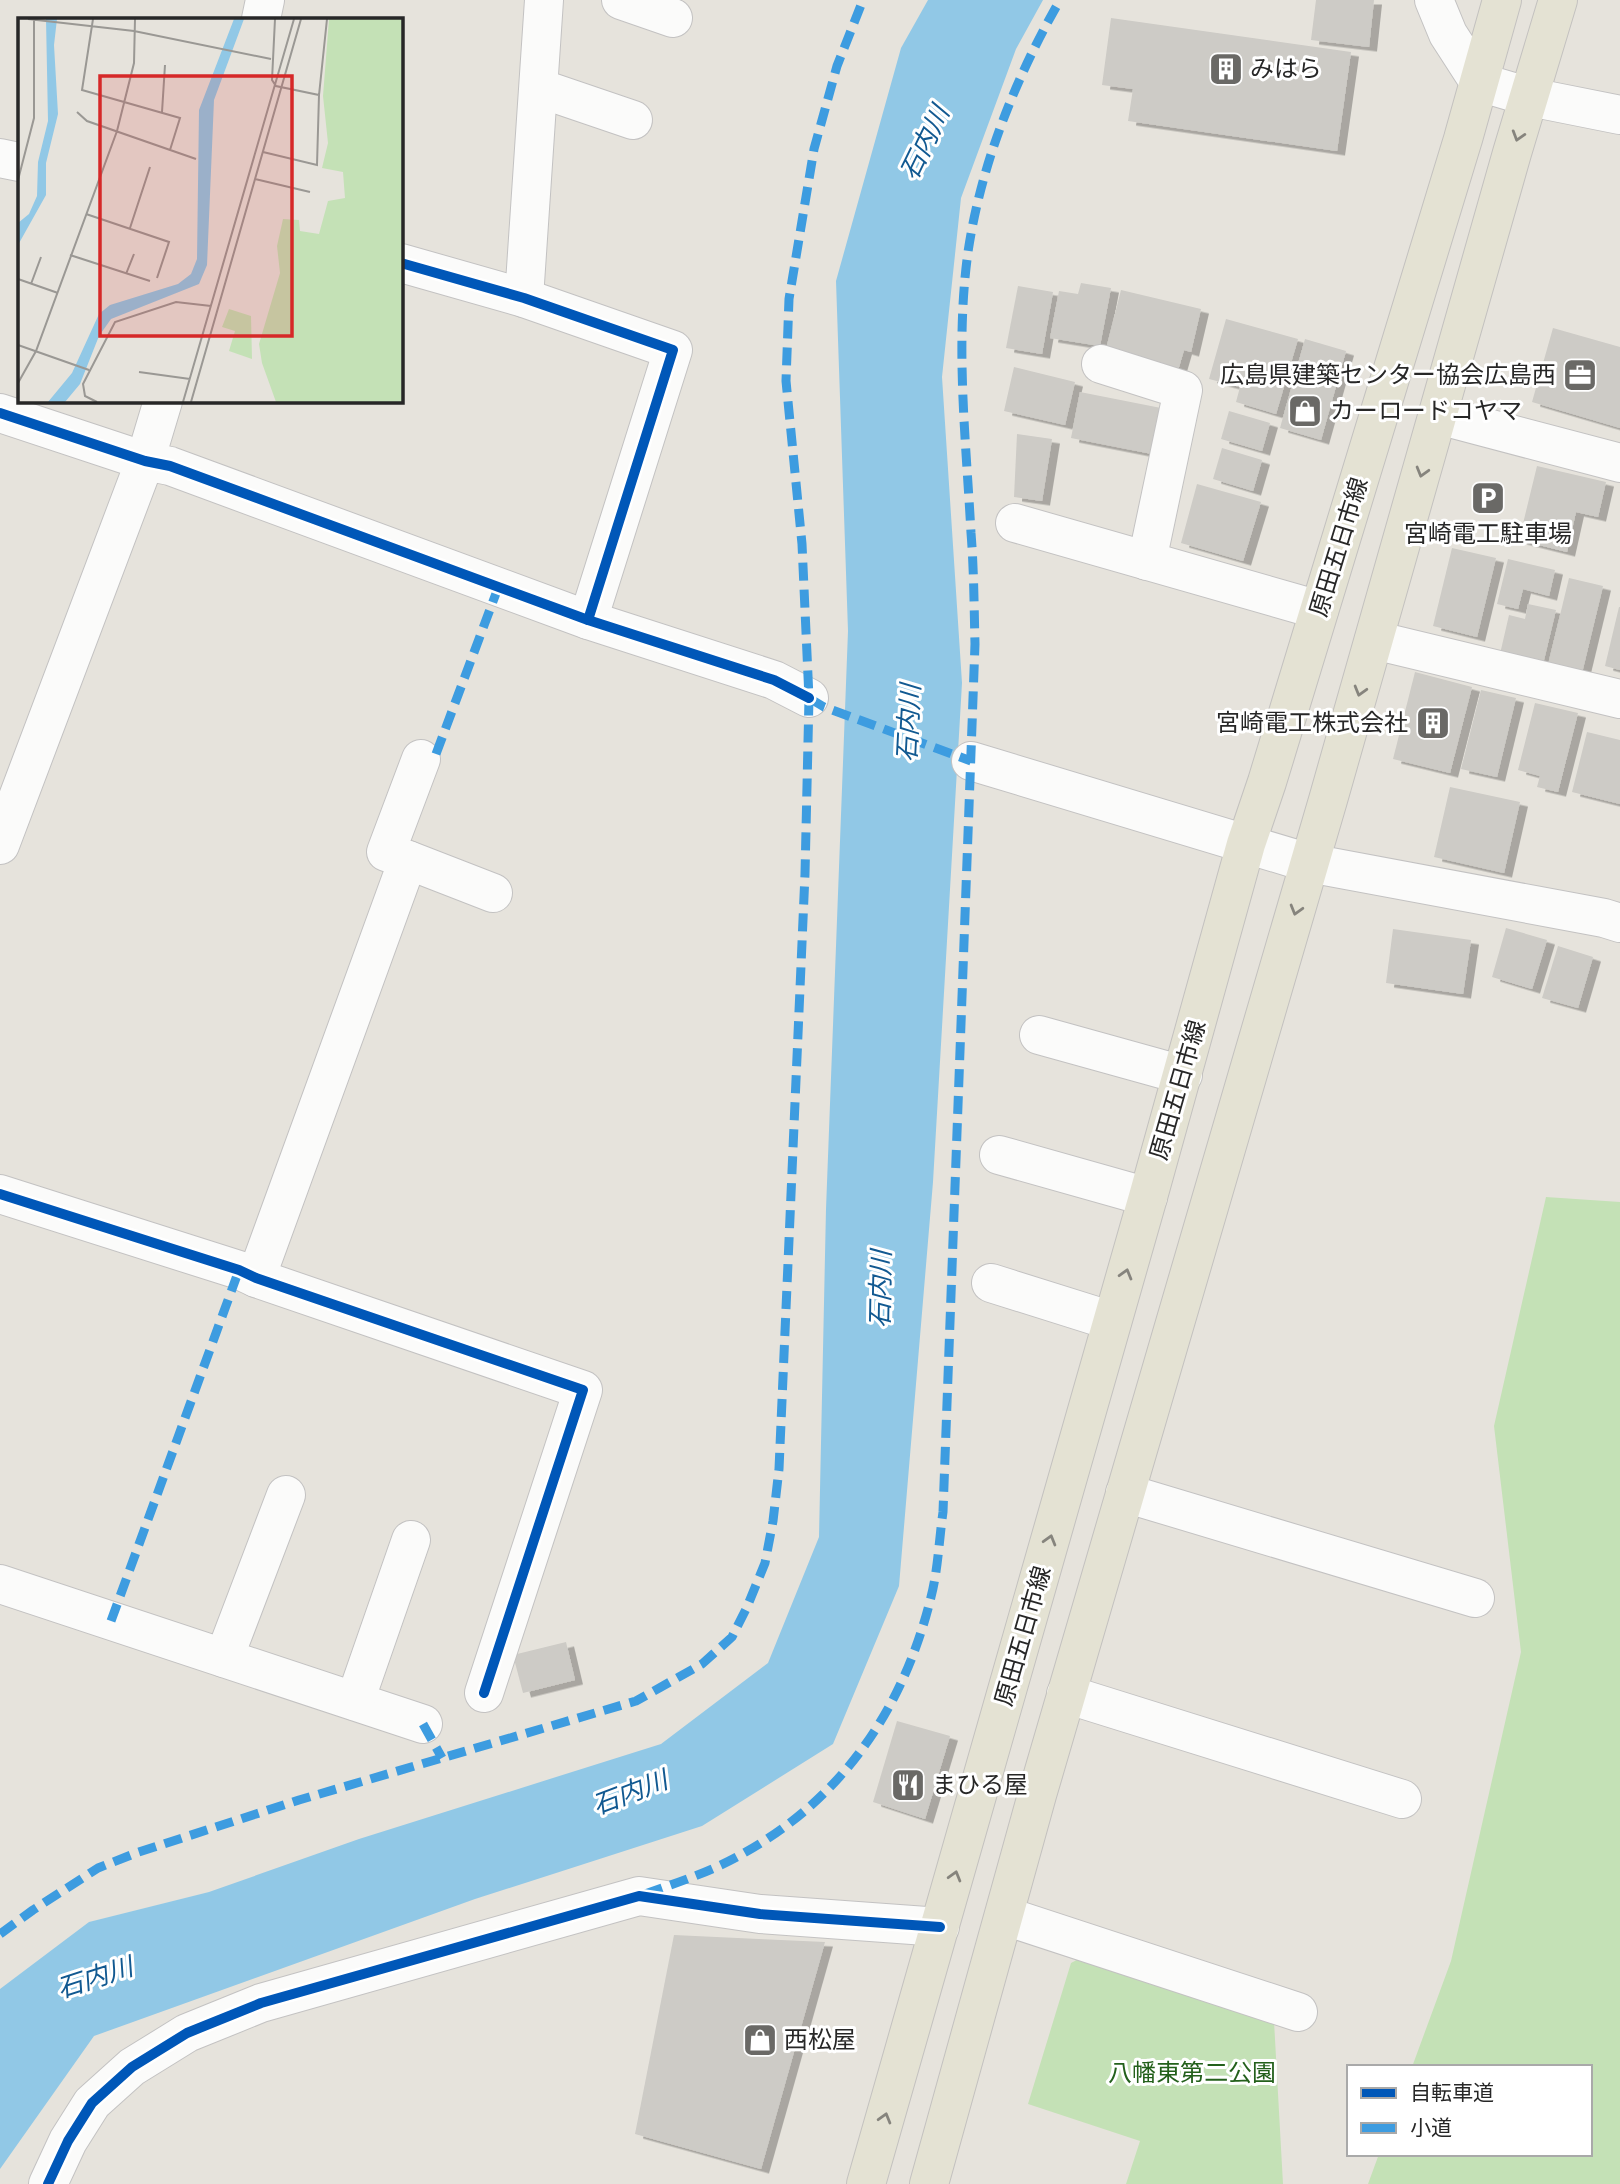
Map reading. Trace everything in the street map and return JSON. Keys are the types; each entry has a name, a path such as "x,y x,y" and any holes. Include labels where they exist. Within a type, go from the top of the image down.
{"main road":[{"name":"原田五日市線","path":"866,2184 1246,844 1320,610 1502,0"},
{"path":"929,2184 1066,1694 1558,0"}],"street":[{"path":"261,18 265,0"},
{"path":"524,298 544,0"},
{"path":"621,0 673,18"},
{"path":"1434,0 1448,34 1479,82 1530,97 1620,116"},
{"path":"539,88 633,120"},
{"path":"0,158 18,162"},
{"path":"402,263 524,298 673,350 588,620"},
{"path":"1101,365 1182,390 1147,561"},
{"path":"0,845 145,461 163,402"},
{"path":"0,413 145,461 170,466 588,620 774,680 809,698"},
{"path":"1438,415 1620,463"},
{"path":"1015,523 1320,610"},
{"path":"1374,640 1620,699"},
{"path":"421,759 386,852 493,893"},
{"path":"971,761 1309,863 1620,923"},
{"path":"256,1278 408,860"},
{"path":"1039,1035 1182,1075"},
{"path":"999,1155 1148,1197"},
{"path":"0,1194 239,1270 583,1390 484,1693"},
{"path":"991,1283 1112,1321"},
{"path":"1125,1493 1475,1598"},
{"path":"224,1658 286,1495"},
{"path":"355,1701 411,1540"},
{"path":"0,1584 423,1724"},
{"path":"1066,1694 1402,1799"},
{"path":"48,2184 68,2141 92,2102 132,2067 187,2033 261,2003 639,1896 760,1914 940,1927"},
{"path":"1005,1916 1298,2012"}],"green space":[{"path":"1546,1197 1620,1202 1620,2184 1368,2184 1378,2156 1592,2156 1592,2065 1413,2065 1451,1961 1521,1652 1494,1426"},
{"name":"八幡東第二公園","path":"1090,1953 1274,2021 1283,2184 1126,2184 1140,2141 1028,2104 1071,1963"}],"water":[{"name":"石内川","path":"928,0 1043,0 1016,49 961,198 942,377 962,683 933,1182 899,1586 833,1744 702,1826 475,1899 94,2036 0,2169 0,1989 89,1922 209,1892 359,1839 661,1744 768,1663 819,1537 826,1209 848,631 836,281 901,48"}],"building":[{"path":"1316,0 1374,0 1369,47 1311,40"},
{"name":"みはら","path":"1111,18 1351,52 1337,151 1128,121 1133,89 1102,85"},
{"path":"1081,283 1111,288 1100,346 1050,338 1059,291 1078,294"},
{"path":"1018,286 1053,292 1042,354 1006,348"},
{"path":"1121,290 1201,309 1191,352 1184,350 1177,374 1104,357"},
{"path":"1226,319 1298,339 1276,414 1236,402 1240,387 1209,379"},
{"name":"広島県建築センター協会広島西","path":"1553,328 1620,347 1620,428 1532,402"},
{"path":"1305,339 1346,351 1321,440 1280,428"},
{"path":"1014,367 1075,382 1065,425 1004,411"},
{"path":"1080,392 1161,408 1152,454 1071,438"},
{"path":"1229,411 1270,423 1262,451 1221,439"},
{"path":"1017,434 1052,439 1042,501 1014,497"},
{"path":"1222,448 1262,460 1253,491 1213,479"},
{"path":"1537,466 1606,482 1598,517 1576,512 1567,552 1519,540"},
{"path":"1197,484 1261,502 1243,561 1181,543"},
{"path":"1452,548 1496,558 1477,637 1433,626"},
{"path":"1508,559 1555,570 1549,596 1523,589 1518,609 1497,604"},
{"path":"1569,578 1603,586 1581,677 1547,669"},
{"path":"1528,604 1556,610 1543,664 1500,654 1509,615 1525,619"},
{"path":"1620,607 1620,670 1605,666"},
{"name":"宮崎電工株式会社","path":"1415,672 1472,687 1450,773 1393,759"},
{"path":"1481,690 1516,698 1497,777 1461,769"},
{"path":"1535,703 1578,713 1558,792 1537,787 1540,776 1518,770"},
{"path":"1587,732 1620,740 1620,804 1572,792"},
{"path":"1450,787 1520,802 1504,873 1434,857"},
{"path":"1506,928 1547,940 1532,989 1492,977"},
{"path":"1393,929 1471,940 1463,994 1386,983"},
{"path":"1558,946 1593,957 1578,1008 1542,998"},
{"path":"566,1642 575,1680 523,1693 513,1655"},
{"path":"897,1721 950,1736 925,1819 873,1802"},
{"path":"674,1935 825,1942 761,2169 635,2134"}],"marked path":[{"path":"0,1934 98,1868 136,1853 299,1800 636,1701 702,1664 732,1637 747,1607 765,1563 779,1469 805,874 809,698 802,544 786,381 789,299 814,149 837,66 863,0"},
{"path":"645,1894 708,1871 744,1853 812,1805 840,1776 865,1745 904,1676 919,1637 933,1587 943,1512 975,644 963,392 964,287 974,219 991,154 1015,90 1060,0"},
{"path":"436,754 498,588"},
{"path":"809,698 824,707 971,761"},
{"path":"111,1621 239,1270"},
{"path":"423,1724 442,1758"}],"cycle path":[{"path":"402,263 524,298 673,350 588,620"},
{"path":"0,413 145,461 170,466 588,620 774,680 809,698"},
{"path":"0,1194 239,1270 583,1390 484,1693"},
{"path":"48,2184 68,2141 92,2103 132,2067 187,2033 261,2003 639,1896 760,1914 940,1927"}],"place":[{"name":"みはら","path":"1226,69"},
{"name":"広島県建築センター協会広島西","path":"1580,375"},
{"name":"カーロードコヤマ","path":"1305,411"},
{"name":"宮崎電工駐車場","path":"1488,498"},
{"name":"宮崎電工株式会社","path":"1433,723"},
{"name":"まひる屋","path":"908,1785"},
{"name":"西松屋","path":"760,2040"}]}
